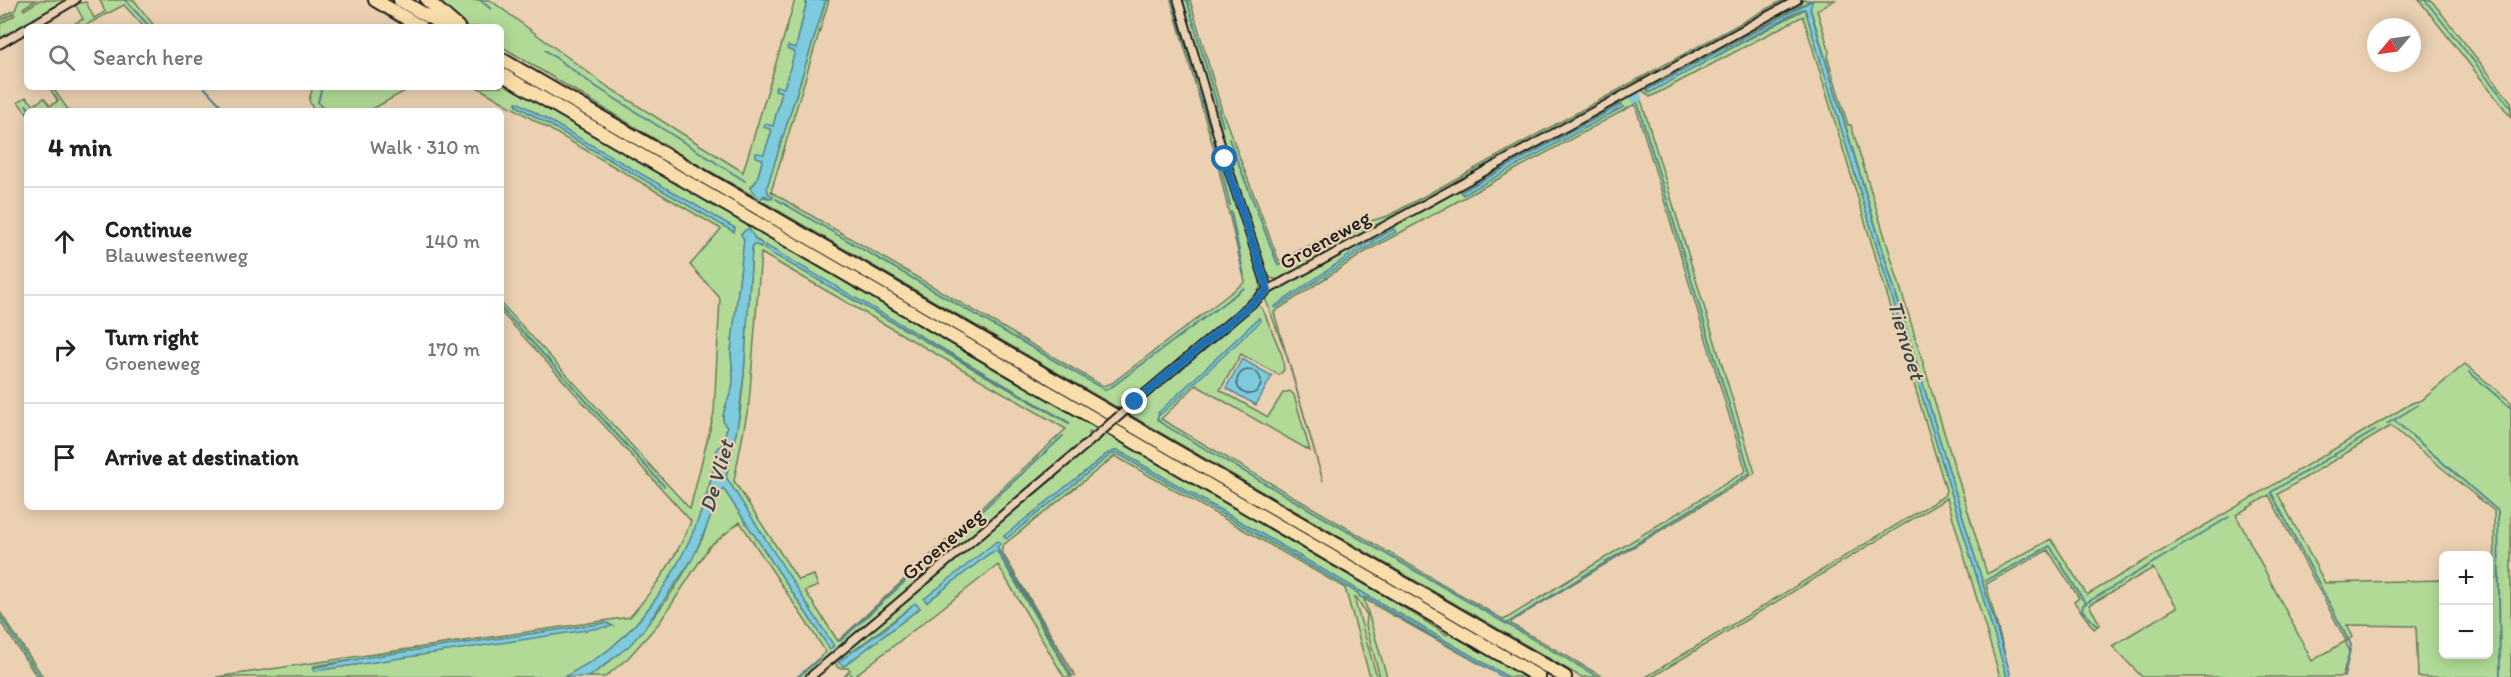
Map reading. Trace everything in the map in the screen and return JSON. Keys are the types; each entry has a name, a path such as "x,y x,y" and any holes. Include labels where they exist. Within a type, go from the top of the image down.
{"highway":[{"path":"375,0 416,24"},
{"path":"400,0 441,24"},
{"path":"427,0 455,24"},
{"path":"504,61 1565,677"},
{"path":"504,76 1539,677"}],"street":[{"path":"35,24 75,0"},
{"path":"1178,0 1219,140 1268,290"},
{"name":"Groeneweg","path":"810,677 1268,290 1797,0"},
{"path":"0,44 24,30"}],"green space":[{"path":"19,0 36,0 23,8 24,10 40,0 72,0 31,24 24,24 24,28 0,42 0,24 15,15 14,13 0,21 0,18 15,10"},
{"path":"100,0 134,0 153,24 141,24 124,5 88,24 74,24 83,19 75,4 86,2 94,18 105,12"},
{"path":"431,0 490,0 608,87 743,172 795,0 807,0 796,48 787,49 795,52 784,88 775,90 782,92 773,127 765,124 772,130 764,155 756,154 756,157 763,158 757,180 750,188 758,195 757,198 681,155 504,48 504,24 464,24"},
{"path":"826,0 829,0 771,192 1103,386 1112,383 1245,282 1215,153 1171,0 1175,0 1260,274 1260,288 1252,299 1123,406 1135,413 1138,403 1258,304 1263,310 1282,355 1284,370 1279,375 1241,354 1220,390 1268,417 1283,393 1290,391 1294,395 1310,451 1196,385 1161,419 1504,620 1746,471 1635,104 1365,252 1274,312 1286,355 1265,298 1282,286 1636,91 1642,103 1755,473 1512,621 1511,624 1603,677 1581,677 760,200 760,196 772,199 767,187","holes":["1621,104 1623,107 1462,194 1461,192"]},
{"path":"1181,0 1190,0 1222,111 1279,261 1340,230 1388,216 1783,0 1792,0 1278,280 1271,278 1265,271 1222,140"},
{"path":"1803,0 1811,0 1647,90 1649,92 1805,9 2007,677 2000,677 1947,498 1652,677 1646,677 1944,496 1946,490 1803,16 1650,97 1643,91 1645,87"},
{"path":"1813,0 1835,0 1817,10 1829,50 1828,59 1848,125 1851,125 1987,574 2051,539 2087,595 2412,403 2422,400 2465,364 2511,402 2511,677 2418,677 2416,626 2347,625 2353,637 2346,641 2349,653 2342,677 2142,677 2112,646 2177,607 2153,568 2089,605 2100,624 2094,629 2074,602 2079,598 2048,550 1986,584 2011,677 1810,7","holes":["2391,426 2494,511 2493,659 2439,659 2439,580 2325,583 2278,494","2269,495 2346,641 2312,661 2236,515"]},
{"path":"2419,0 2431,0 2511,102 2511,117"},
{"path":"504,83 1387,597 1447,635 1449,633 1525,677 1508,677 1117,450 1107,454 1004,537 1006,538 1110,455 1117,453 1358,593 1360,597 1367,598 1503,677 1364,599 1387,677 1380,677 1366,626 1367,615 1356,597 1354,598 1377,677 1370,677 1345,588 1115,456 1002,546 1002,552 1076,677 996,546 924,599 927,602 990,553 997,551 1071,677 1064,677 998,565 857,674 859,677 853,677 851,674 851,677 844,677 850,670 838,668 834,660 1090,445 1101,439 1090,431 1086,441 806,677 797,677 826,652 740,522 709,547 660,622 628,658 605,677 589,677 623,650 667,600 700,543 716,500 723,488 830,649 726,477 740,413 752,248 754,244 761,247 762,244 746,230 741,234 744,240 731,351 733,384 723,414 724,424 727,427 723,444 717,449 704,503 682,557 651,606 612,647 565,677 216,677 630,617 665,572 691,521 504,315 504,306 690,509 714,413 720,298 690,265 721,229 482,90 504,90","holes":["516,103 735,228 734,231 517,106","765,246 1070,424 764,249","761,253 1066,429 838,641 805,591 818,586 814,575 798,580 734,481 749,403","915,604 920,608 844,666 839,662","606,623 609,624 608,626 315,671 314,666"]},
{"path":"51,90 54,90 67,108 24,108 24,110 18,102 26,97 34,105 44,98 50,106 58,101"},
{"path":"312,90 407,90 374,108 313,108 309,100"},
{"path":"1286,355 1288,359 1323,481"},
{"path":"0,612 43,677 37,677 0,621"}],"water":[{"path":"807,0 826,0 767,187 768,193 773,197 772,199 764,195 760,200 750,188 756,182 763,159 756,157 756,153 764,154 772,130 764,127 765,124 773,126 782,92 775,90 776,86 784,88 795,52 787,49 788,46 796,48"},
{"name":"Tienvoet","path":"1813,0 1810,9 2011,677 2007,677 1805,9 1649,93 1647,90"},
{"path":"517,102 735,228 734,232 517,106"},
{"path":"1622,104 1623,107 1463,195 1461,192"},
{"name":"De Vliet","path":"749,228 755,239 762,244 761,247 754,244 752,248 744,374 737,429 726,477 834,646 830,649 723,488 693,558 645,628 629,646 589,677 565,677 607,651 632,628 667,582 694,530 712,476 717,449 723,444 727,427 724,424 723,415 733,384 731,351 744,240 741,234"},
{"path":"1394,229 1396,232 1363,250 1276,308 1274,307 1363,246"},
{"path":"765,245 1070,423 764,249"},
{"path":"1259,318 1261,321 1160,415 1158,413"},
{"path":"1242,359 1272,376 1256,405 1226,388"},
{"path":"1117,450 1508,677 1503,677 1367,598 1360,597 1358,593 1117,453 1110,455 1006,539 1004,536 1107,454"},
{"path":"997,541 1000,544 997,547 1073,677 997,551 990,553 927,602 924,599"},
{"path":"915,603 920,608 844,666 838,662 886,628"},
{"path":"606,623 613,626 315,671 313,668 369,657"}],"waterway":[{"path":"125,0 147,24"},
{"path":"480,0 491,9"},
{"path":"1187,0 1223,126"},
{"path":"2425,0 2511,108"},
{"path":"1174,6 1197,82"},
{"path":"545,50 595,86 745,181"},
{"path":"207,90 223,108"},
{"path":"321,90 318,102 322,108"},
{"path":"1199,91 1211,131"},
{"path":"1634,99 1638,97"},
{"path":"1506,624 1750,473 1636,98"},
{"path":"1229,139 1278,265 1351,232 1370,226"},
{"path":"1214,140 1230,205"},
{"path":"776,199 1105,390 1244,288"},
{"path":"1231,212 1244,275"},
{"path":"504,311 664,486"},
{"path":"2469,372 2511,408"},
{"path":"2387,424 2418,405"},
{"path":"1159,414 1157,419 1161,423 1598,677"},
{"path":"2394,420 2498,511 2500,677"},
{"path":"2344,677 2351,645 2271,492 2376,430"},
{"path":"840,641 1063,436"},
{"path":"2097,626 2082,610 2083,605 2229,517"},
{"path":"1985,581 2050,546 2085,603"},
{"path":"0,616 40,677"},
{"path":"798,677 819,659"}],"route":[{"path":"1135,402 1268,290 1225,159"}]}
